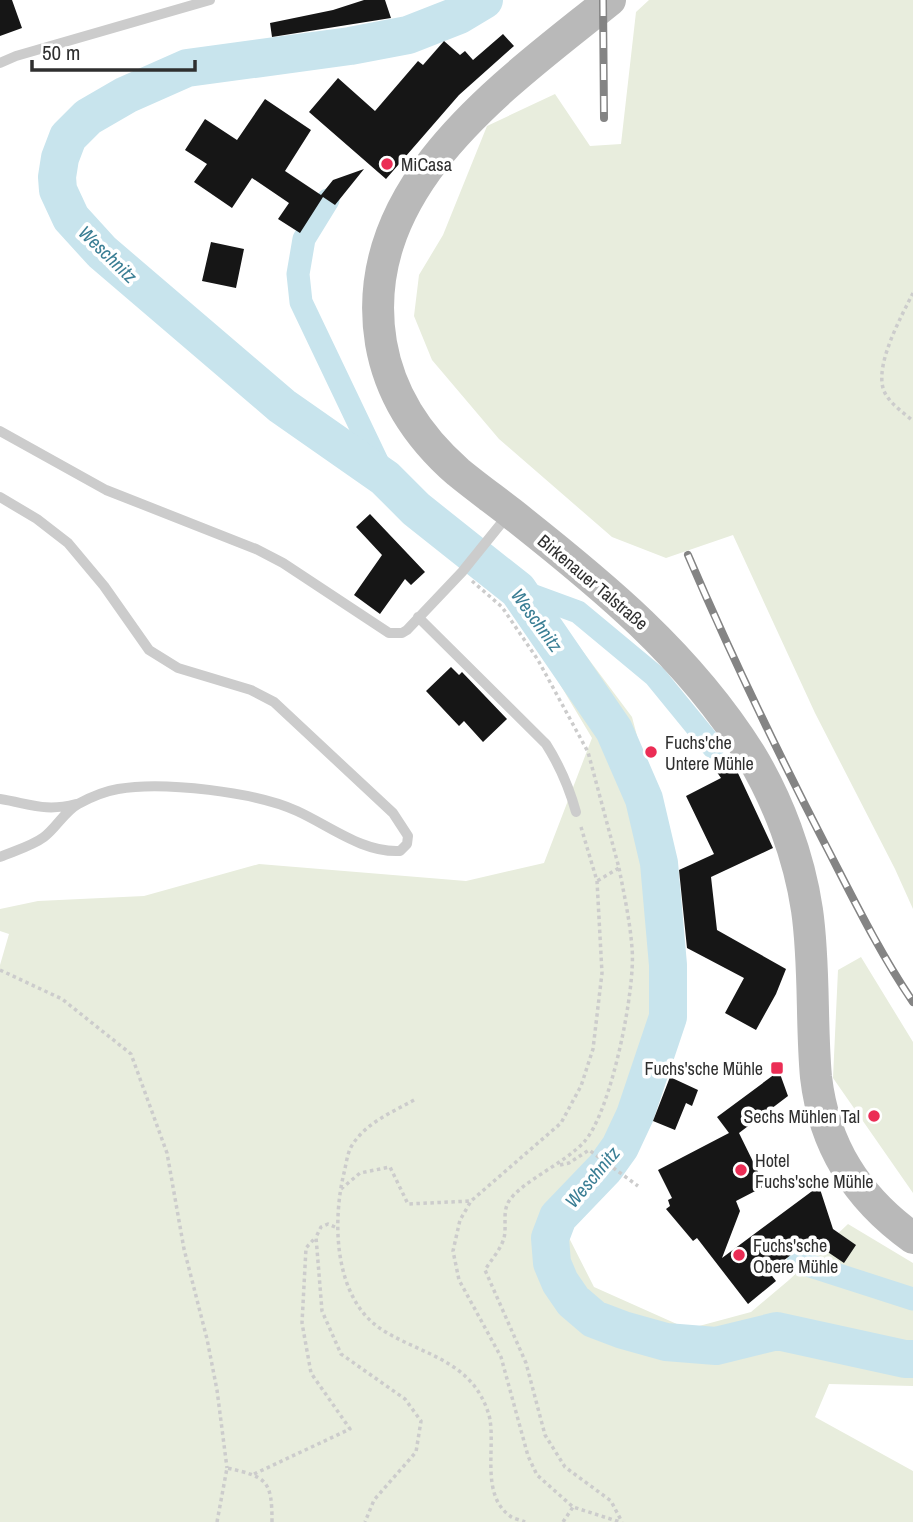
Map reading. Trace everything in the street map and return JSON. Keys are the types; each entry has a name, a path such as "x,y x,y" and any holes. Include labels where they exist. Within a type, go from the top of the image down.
{"main road":[{"name":"Birkenauer Talstraße","path":"610,0 542,53 486,102 428,166 399,214 380,275 378,321 386,371 399,401 418,429 456,471 588,576 665,644 724,715 752,757 789,839 807,911 816,1077 828,1132 856,1184 875,1207 913,1238"}],"lane":[{"path":"0,63 16,56 210,0"},
{"path":"0,431 106,490 256,549 283,563 389,633 402,633 418,617 462,572 510,512"},
{"path":"0,497 37,519 68,543 104,586 149,650 178,668 251,690 274,702 393,813 408,836 407,845 400,850 386,851 368,846 295,810 261,799 210,791 161,787 117,789 56,809 0,799"},
{"path":"418,617 546,744 565,776 576,812"},
{"path":"0,857 42,839 76,804"}],"path":[{"path":"913,293 896,328 883,367 883,388 890,401 913,421"},
{"path":"462,572 502,607 538,660 588,752 620,868 633,949 631,979 614,1078 595,1126 586,1140 558,1165 513,1195 506,1205 504,1238 485,1270 526,1363 545,1435 565,1468 611,1501 621,1522"},
{"path":"576,812 597,881 603,973 593,1049 581,1086 561,1123 471,1201 460,1220 453,1251 459,1280 501,1357 528,1456 537,1475 573,1507 621,1522"},
{"path":"597,881 620,868"},
{"path":"0,970 62,999 131,1054 167,1153 184,1249 217,1390 227,1468 217,1522"},
{"path":"414,1100 367,1127 350,1149 340,1190 337,1228 344,1279 358,1306 380,1329 462,1372 480,1395 490,1419 492,1483 498,1502 510,1516 525,1522"},
{"path":"558,1165 569,1163 589,1150 638,1186"},
{"path":"340,1190 360,1173 390,1167 408,1204 471,1201"},
{"path":"254,1474 350,1429 311,1373 302,1323 306,1248 321,1227 328,1224 337,1228"},
{"path":"316,1237 322,1311 341,1354 405,1399 421,1421 416,1452 374,1500 365,1522"},
{"path":"227,1468 254,1474 267,1485 272,1497 272,1522"},
{"path":"563,1522 573,1507"}],"green space":[{"path":"649,0 913,0 913,909 815,713 733,535 666,558 612,537 499,439 432,360 414,316 419,275 443,235 487,126 555,94 590,146 621,144 636,12"},
{"path":"512,604 581,649 632,717 675,878 673,1010 627,1124 564,1228 594,1287 688,1329 751,1312 848,1224 913,1263 913,1386 829,1384 815,1417 913,1471 913,1522 0,1522 0,965 9,934 0,931 0,909 38,901 144,896 259,864 466,881 544,863 592,738"},
{"path":"861,957 913,1042 913,1193 833,1078 838,970"}],"building":[{"path":"0,0 12,0 22,28 0,36"},
{"path":"364,0 385,0 391,18 272,37 270,23 333,10"},
{"path":"503,34 514,46 459,95 386,179 309,112 338,78 375,111 418,61 423,65 444,41 460,55 465,51 473,60"},
{"path":"265,99 311,130 285,171 321,195 333,180 364,169 335,205 323,197 300,233 278,219 289,203 252,178 232,208 194,182 207,164 185,150 205,119 237,140"},
{"path":"211,242 244,249 236,288 202,281"},
{"path":"370,514 425,572 411,585 405,579 380,614 354,595 382,555 356,527"},
{"path":"451,667 459,675 462,672 507,719 483,742 464,721 459,726 426,691"},
{"path":"727,756 737,771 773,848 711,877 717,930 786,969 756,1030 725,1013 744,978 687,948 679,870 714,854 686,796 721,778 712,765"},
{"path":"779,1071 788,1096 739,1133 765,1186 736,1201 740,1211 722,1258 819,1186 833,1229 856,1245 844,1263 810,1240 769,1272 776,1281 748,1304 697,1238 693,1241 666,1209 670,1206 668,1200 672,1198 658,1170 729,1133 717,1117"},
{"path":"670,1077 698,1090 692,1106 686,1103 675,1130 653,1121"}],"waterway":[{"name":"Weschnitz","path":"484,0 459,15 408,35 350,46 187,68 126,95 88,117 68,137 60,158 58,190 71,218 102,252 282,406 385,478 416,509 518,590 614,730 644,799 659,863 668,965 668,1017 635,1115 620,1147 605,1168 558,1217 550,1238 552,1263 560,1282 573,1301 594,1319 666,1342 716,1346 777,1331 913,1359"},
{"path":"328,200 304,239 298,274 301,302 385,478"},
{"path":"518,590 578,612 655,676 713,747"},
{"path":"798,1262 913,1299"}],"railway":[{"path":"603,0 604,118"},
{"path":"688,555 771,737 867,924 913,1002"}],"place":[{"name":"MiCasa","path":"387,164"},
{"name":"Fuchs'che Untere Mühle","path":"651,752"},
{"name":"Fuchs'sche Mühle","path":"777,1068"},
{"name":"Sechs Mühlen Tal","path":"874,1116"},
{"name":"Hotel Fuchs'sche Mühle","path":"741,1170"},
{"name":"Fuchs'sche Obere Mühle","path":"739,1255"}]}
